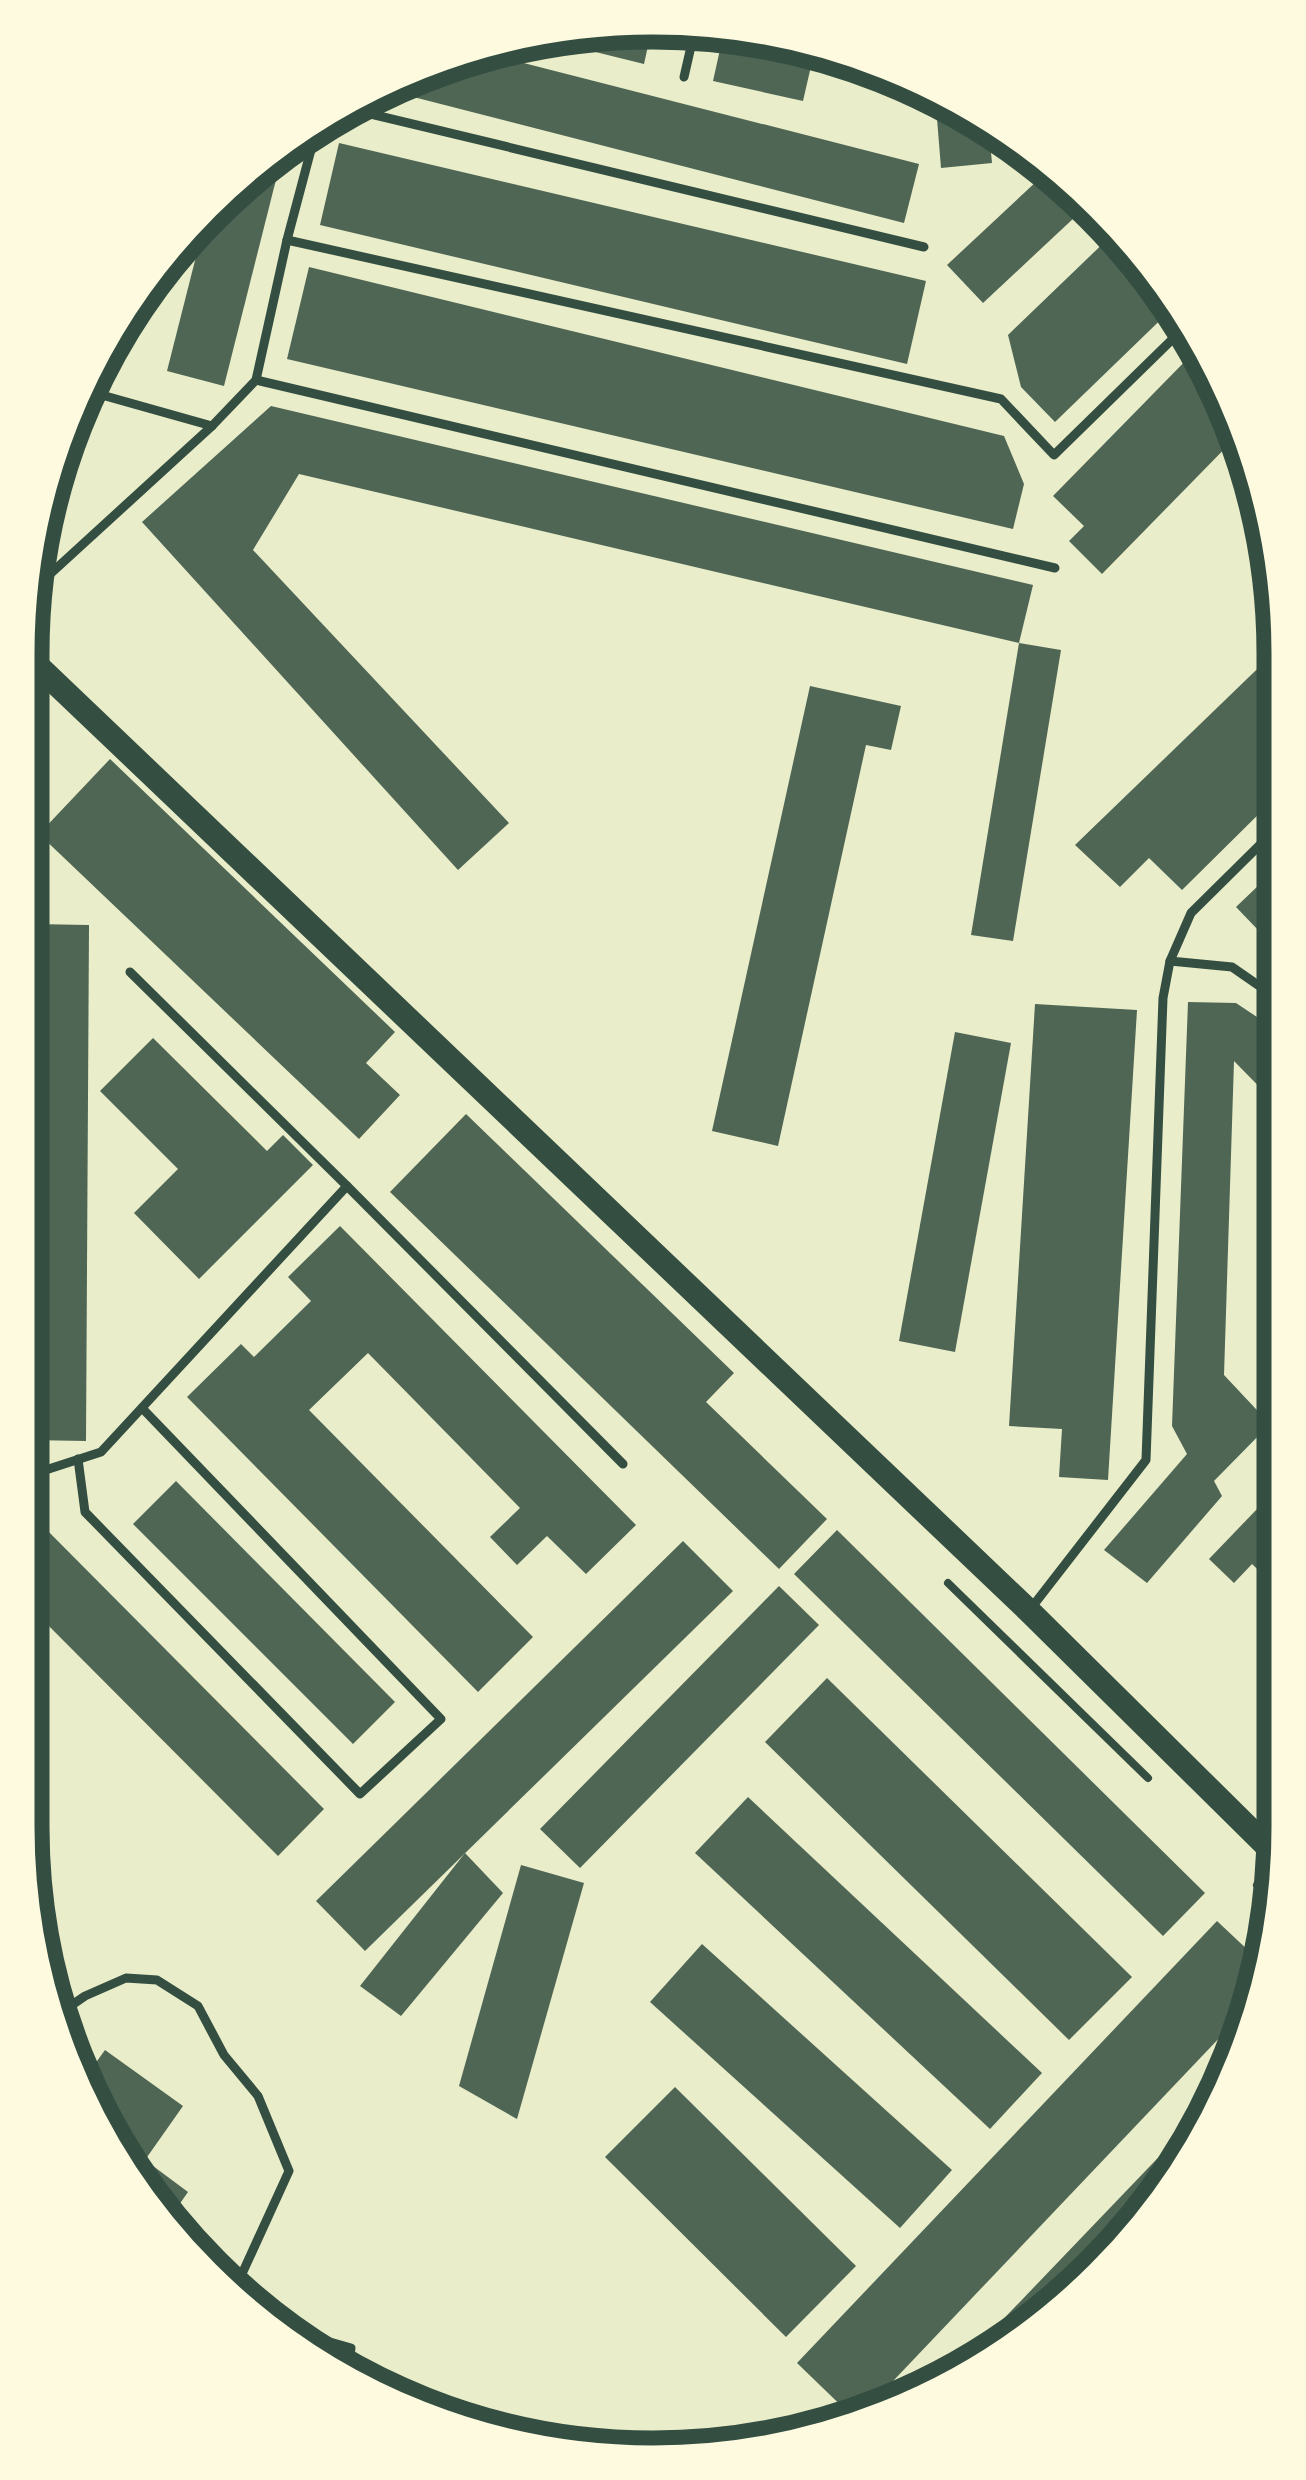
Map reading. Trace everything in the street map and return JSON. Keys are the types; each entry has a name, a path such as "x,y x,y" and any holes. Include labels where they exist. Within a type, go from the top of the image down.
{"main road":[{"path":"42,670 1029,1611 1264,1843"}],"lane":[{"path":"684,77 692,43"},
{"path":"368,113 924,247"},
{"path":"47,577 256,380 312,146"},
{"path":"287,240 1001,399 1054,455 1175,336"},
{"path":"256,380 1055,568"},
{"path":"100,394 212,426"},
{"path":"1029,1611 1146,1460 1163,998 1170,961 1191,914 1264,841"},
{"path":"1170,961 1232,968 1264,990"},
{"path":"130,972 623,1464"},
{"path":"42,1471 101,1452 347,1186"},
{"path":"78,1459 85,1512 360,1794 441,1719 142,1408"},
{"path":"69,2007 126,1978 157,1980 198,2006 224,2055 258,2096 289,2171 240,2277"},
{"path":"321,2339 351,2348 350,2358"}],"building":[{"path":"649,42 644,64 575,47"},
{"path":"721,46 812,63 803,101 713,81"},
{"path":"510,60 919,164 904,223 406,95"},
{"path":"936,112 990,144 992,163 941,168"},
{"path":"339,143 926,281 907,364 320,225"},
{"path":"278,170 224,386 167,371 199,245"},
{"path":"1039,179 1078,214 983,303 947,265"},
{"path":"1105,242 1163,317 1055,422 1021,387 1008,335"},
{"path":"309,267 1004,436 1024,484 1013,529 287,359"},
{"path":"1188,359 1228,446 1102,574 1069,541 1084,526 1053,496"},
{"path":"271,406 1033,585 1019,643 299,474 253,550 509,823 458,870 142,522"},
{"path":"1019,643 1061,650 1013,941 971,935"},
{"path":"1264,662 1264,809 1182,890 1149,858 1120,887 1075,845"},
{"path":"810,686 901,706 891,750 866,745 778,1146 712,1131"},
{"path":"110,759 395,1032 366,1063 400,1095 359,1139 42,837 42,831"},
{"path":"1264,880 1264,936 1236,907"},
{"path":"42,924 89,925 86,1441 42,1440"},
{"path":"1188,1002 1236,1003 1264,1022 1264,1092 1234,1061 1224,1375 1264,1418 1264,1430 1214,1481 1222,1496 1147,1583 1104,1550 1187,1454 1172,1426"},
{"path":"1035,1004 1137,1010 1108,1480 1059,1477 1062,1429 1009,1426"},
{"path":"955,1032 1011,1043 955,1352 899,1341"},
{"path":"153,1038 267,1151 283,1135 313,1165 199,1279 134,1213 178,1169 100,1091"},
{"path":"466,1114 734,1373 706,1402 827,1519 779,1569 390,1192"},
{"path":"340,1226 636,1525 586,1574 547,1536 517,1565 490,1537 520,1508 368,1353 309,1410 533,1637 478,1692 187,1397 241,1344 254,1357 311,1301 288,1277"},
{"path":"176,1481 395,1702 353,1744 133,1524"},
{"path":"1264,1502 1264,1576 1252,1564 1234,1583 1209,1559"},
{"path":"42,1525 324,1809 278,1856 42,1619"},
{"path":"837,1530 1205,1893 1163,1936 794,1574"},
{"path":"683,1541 733,1591 365,1951 316,1901"},
{"path":"779,1586 819,1625 580,1868 540,1829"},
{"path":"827,1678 1132,1977 1069,2040 765,1742"},
{"path":"748,1797 1042,2073 990,2129 695,1853"},
{"path":"465,1853 503,1893 401,2016 360,1986"},
{"path":"521,1865 584,1883 517,2119 459,2086"},
{"path":"1217,1921 1251,1952 1231,2026 882,2393 843,2408 797,2363"},
{"path":"702,1944 952,2170 900,2228 650,2002"},
{"path":"105,2050 183,2106 145,2160 188,2192 176,2209 124,2132 92,2068"},
{"path":"675,2087 856,2266 786,2337 605,2157"},
{"path":"1181,2134 1138,2199 1085,2259 1025,2312 983,2341"}]}
